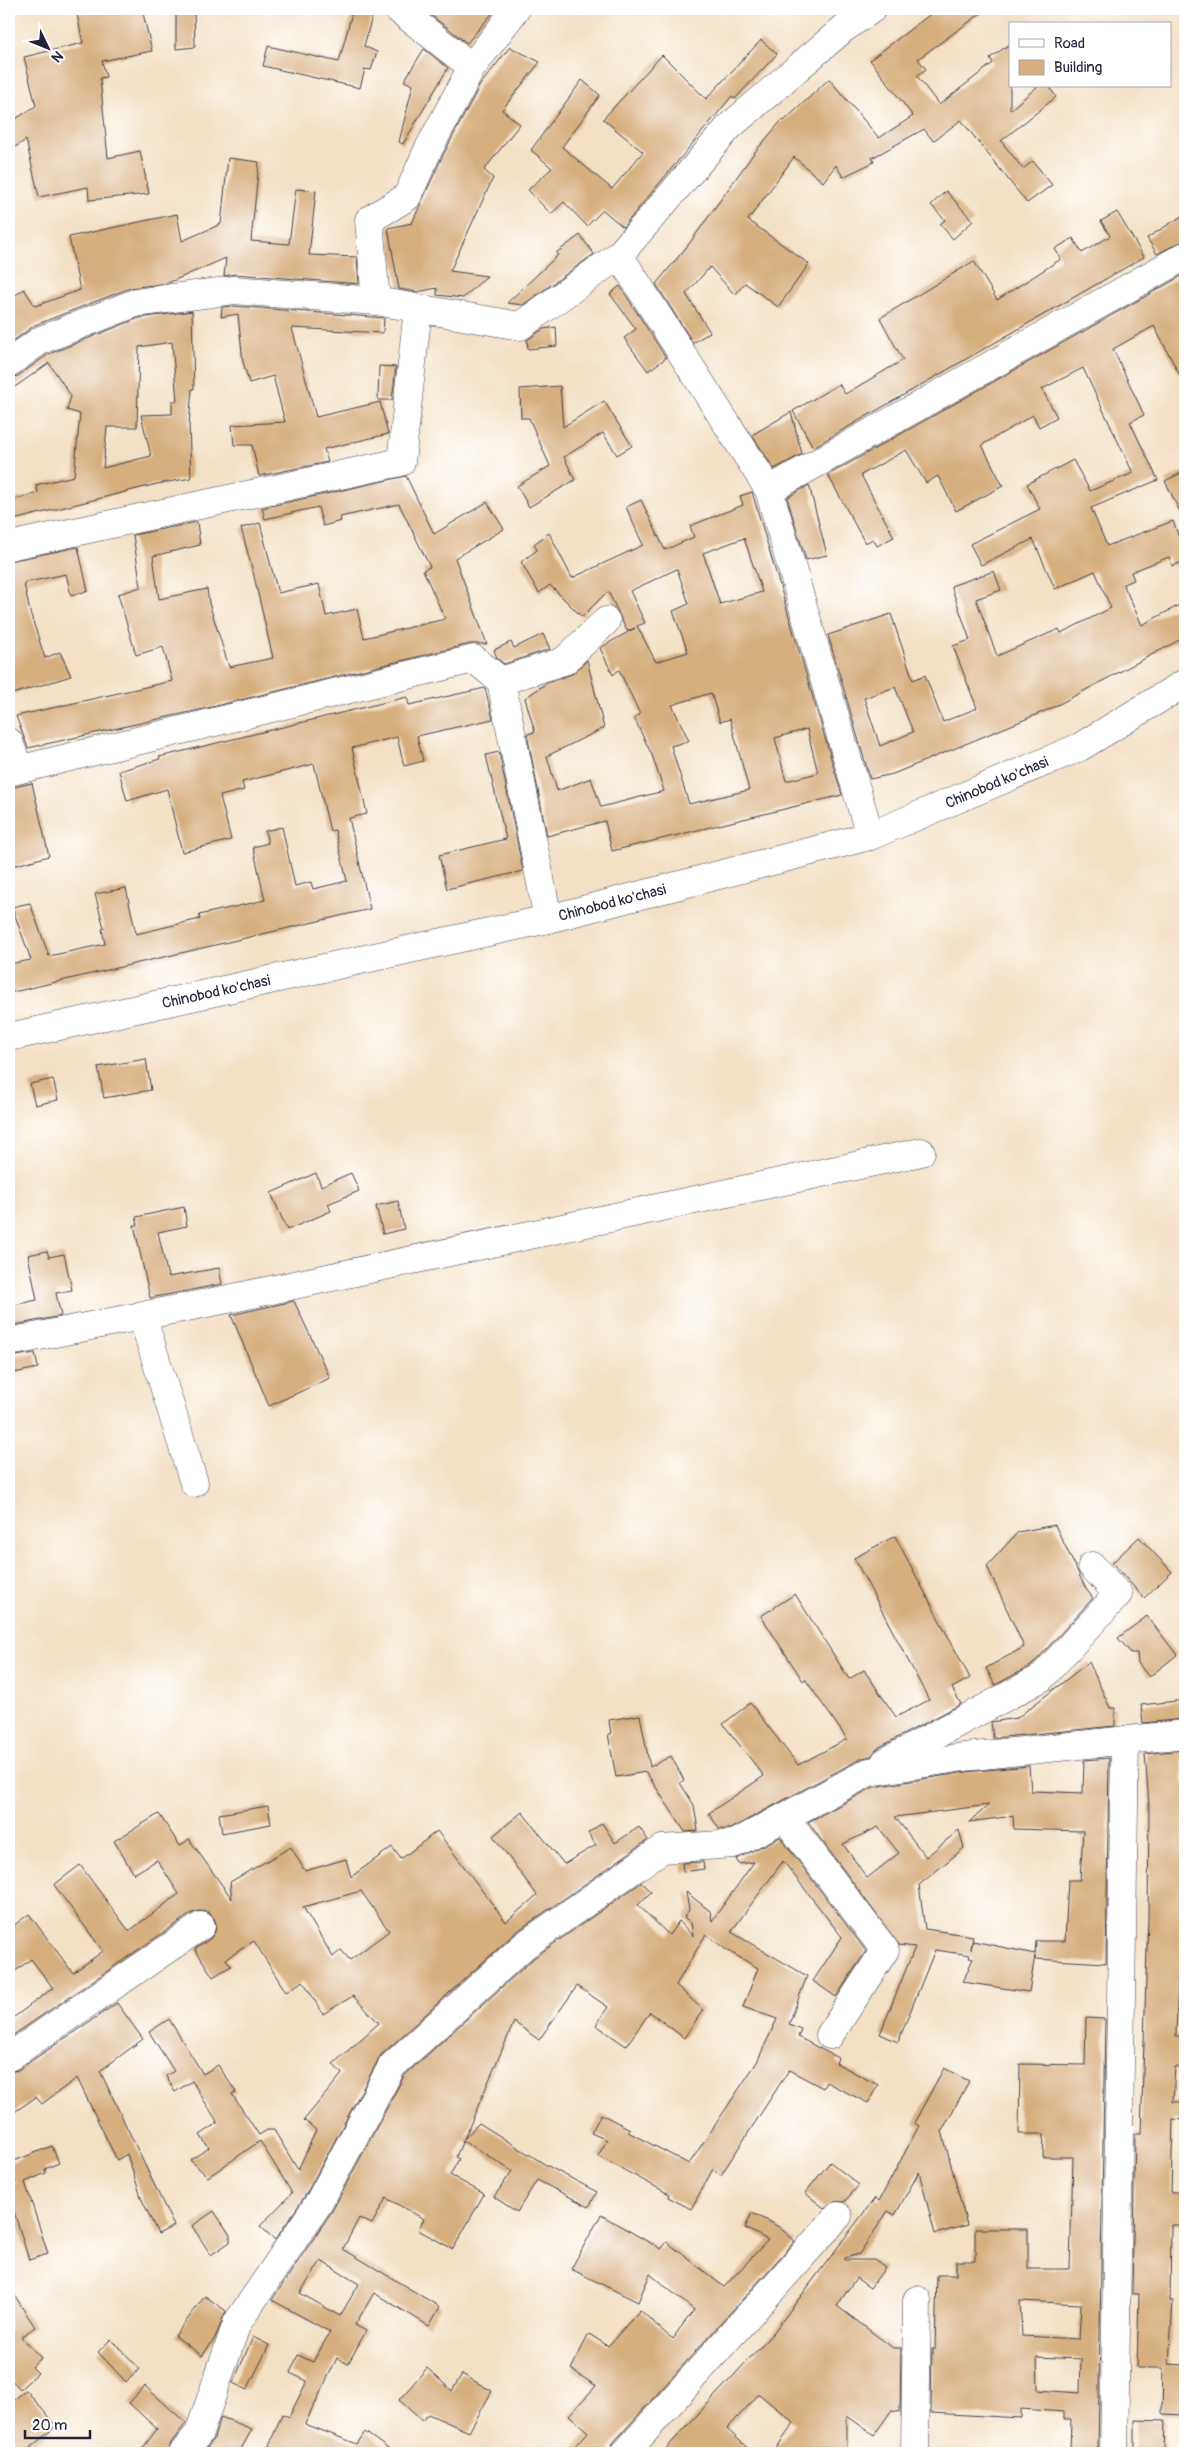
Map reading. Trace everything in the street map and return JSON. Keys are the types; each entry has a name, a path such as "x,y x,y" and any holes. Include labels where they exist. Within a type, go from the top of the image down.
{"street":[{"path":"398,9 472,67"},
{"path":"376,301 369,220 407,197 428,150 472,67 516,9"},
{"path":"9,363 41,340 135,303 234,290 376,301 418,310 520,326 619,255 728,127 843,30 872,9"},
{"path":"619,255 769,490 870,836"},
{"path":"769,490 1185,256"},
{"path":"9,546 401,462 418,310"},
{"path":"501,681 564,661 606,621"},
{"path":"9,742 14,770 474,659 501,681 548,919"},
{"name":"Chinobod ko'chasi","path":"9,1036 548,919 870,836 1080,747 1185,682"},
{"path":"9,1342 921,1152"},
{"path":"142,1315 194,1483"},
{"path":"183,2453 199,2432 237,2323 318,2204 392,2066 525,1945 662,1849 734,1844 1041,1678 1118,1594 1092,1566"},
{"path":"869,1772 964,1757 1185,1734"},
{"path":"1114,2453 1125,1740"},
{"path":"785,1818 885,1950 830,2035"},
{"path":"9,2057 201,1926"},
{"path":"625,2453 838,2216"},
{"path":"915,2453 918,2300"}],"building":[{"path":"100,9 142,9 152,51 102,61 106,77 100,78 108,158 140,151 149,194 89,200 88,187 39,197 26,140 9,151 9,123 36,106 24,57 83,43 77,14"},
{"path":"176,9 194,9 195,47 176,49"},
{"path":"353,9 374,9 364,46 377,52 371,70 365,69 360,88 263,66 268,46 339,62"},
{"path":"423,9 496,9 467,43"},
{"path":"937,9 987,9 918,59 926,69 917,76 939,105 993,63 990,58 1009,45 1010,110 1036,88 1050,88 1056,97 1001,141 1023,169 1033,161 1052,185 1027,203 961,120 933,141 924,129 872,158 874,162 843,177 836,165 823,182 794,157 748,220 809,264 778,307 745,283 735,295 710,267 686,294 710,332 693,343 656,284 689,244 754,153 782,120 784,121 829,79 879,138 913,116 870,60"},
{"path":"761,40 777,54 735,99 732,96 623,227 603,210 587,226 564,202 551,214 528,190 552,168 531,150 582,80 600,95 562,147 612,189 643,152 603,119 662,55 706,99"},
{"path":"510,47 540,62 502,110 520,124 484,170 493,178 450,271 487,276 463,298 437,295 437,288 417,292 399,289 388,228 412,223 442,157 480,85"},
{"path":"424,49 448,68 403,144 399,142 413,85 404,81"},
{"path":"228,158 259,162 251,241 289,244 296,189 316,191 309,255 357,257 359,284 235,274 224,276 226,258 168,283 130,288 35,325 9,344 9,300 24,289 35,306 80,290 69,237 177,214 182,241 221,224"},
{"path":"946,191 973,221 953,239 940,224 945,220 931,205"},
{"path":"1117,212 1144,257 813,447 793,411 839,384 845,394 903,360 880,318 974,261 997,300 1061,259 1055,249 1073,238 1082,253 1110,236 1101,221"},
{"path":"1185,214 1185,240 1157,254 1147,238"},
{"path":"580,235 594,254 523,305 507,303 558,255 556,253"},
{"path":"1185,274 1185,385 1154,326 1113,349 1144,415 1130,422 1158,480 1091,508 1107,546 1173,521 1185,553 1185,561 1172,566 1169,557 1131,572 1134,580 1123,584 1142,625 1185,602 1185,637 1050,709 893,774 870,779 828,635 891,614 913,680 925,675 943,722 977,708 953,646 970,640 951,586 994,571 1001,590 976,599 997,656 1059,629 1061,633 1111,608 1095,571 1055,589 1033,539 981,565 970,544 1040,509 1027,484 1073,460 1090,491 1133,473 1083,368 1042,389 1057,417 1039,427 1033,415 982,445 1003,486 956,511 938,476 926,483 906,450 861,475 894,537 877,546 873,539 865,543 828,475","holes":["895,687 913,732 880,746 864,698"]},
{"path":"620,286 666,358 648,371 624,338 636,329 610,294"},
{"path":"234,306 384,318 383,333 292,328 316,417 380,402 388,434 324,449 328,462 259,476 252,445 234,445 232,425 285,422 273,376 249,383 243,362 238,314 221,317 222,307"},
{"path":"192,311 194,389 192,389 189,424 191,478 157,484 9,521 9,501 38,493 36,485 74,476 80,414 67,410 71,396 49,363 9,391 9,378 18,376 49,354 139,318","holes":["172,342 177,401 172,401 172,414 141,415 151,456 103,468 107,427 137,427 139,347"]},
{"path":"556,327 557,346 528,349 527,340 543,329"},
{"path":"379,366 396,367 392,400 378,400"},
{"path":"560,386 563,427 604,401 632,446 617,455 603,433 564,457 575,480 529,507 517,486 550,466 529,418 521,418 520,389"},
{"path":"791,412 802,454 774,469 752,435"},
{"path":"1185,471 1185,522 1165,481"},
{"path":"406,476 434,534 487,502 504,529 455,558 487,644 470,644 199,710 28,748 16,716 172,681 163,647 136,655 118,594 141,587 133,535 197,522 200,545 153,556 159,599 207,589 209,603 229,667 273,658 241,528 260,523 278,593 319,584 326,616 357,609 364,638 445,619 423,570 430,567 399,504 340,517 341,521 323,526 318,507 265,519 262,508"},
{"path":"809,485 827,555 806,560 787,498"},
{"path":"752,492 842,795 612,851 605,821 547,836 527,734 535,732 525,698 547,683 574,673 587,660 604,728 547,756 557,791 591,778 601,807 664,791 652,755 634,718 640,714 619,670 613,675 600,648 635,628 627,631 608,591 582,617 550,585 539,593 521,562 537,550 534,544 549,533 572,578 643,545 626,507 641,500 665,550 694,537 690,526 743,505 740,496","holes":["744,538 762,592 720,604 703,553","677,569 689,604 673,611 688,652 656,662 637,626 645,623 630,591","711,693 720,722 730,719 749,790 689,804 671,746 689,741 672,705","807,729 818,773 786,781 775,738"]},
{"path":"78,547 88,591 71,595 66,574 24,583 30,612 45,658 60,652 71,676 9,695 9,561"},
{"path":"543,634 550,649 504,664 497,658 494,650 511,642 514,648"},
{"path":"485,688 493,719 417,736 423,761 404,766 397,737 352,748 367,814 349,818 370,909 9,993 9,964 31,960 12,907 30,903 49,956 105,944 102,929 104,928 95,894 126,888 136,934 200,919 199,915 265,900 253,847 268,843 265,831 282,827 295,886 311,882 313,889 347,881 335,830 330,831 314,764 242,782 244,790 220,796 231,840 182,852 167,789 127,801 119,771 160,759 159,757 407,697 409,705"},
{"path":"499,752 523,871 447,889 439,855 506,839 486,755"},
{"path":"32,783 49,856 9,867 9,788"},
{"path":"146,1059 151,1090 104,1098 98,1067"},
{"path":"53,1079 58,1100 35,1105 30,1084"},
{"path":"316,1173 321,1186 351,1173 359,1191 328,1204 331,1211 287,1230 271,1193"},
{"path":"398,1201 404,1229 383,1234 376,1206"},
{"path":"184,1207 187,1226 158,1232 168,1277 219,1268 222,1284 150,1298 134,1225 138,1225 136,1217"},
{"path":"47,1251 49,1257 64,1254 72,1290 56,1293 61,1316 9,1326 9,1306 37,1300 28,1255"},
{"path":"294,1301 330,1378 269,1406 231,1315"},
{"path":"35,1353 38,1368 9,1374 9,1357"},
{"path":"1055,1525 1086,1589 1093,1598 1031,1666 995,1685 986,1668 1024,1647 987,1566 1018,1532"},
{"path":"895,1536 970,1678 952,1688 961,1704 878,1748 871,1756 862,1758 730,1829 719,1829 709,1813 764,1776 723,1724 750,1703 798,1765 847,1739 805,1679 803,1681 761,1616 795,1594 849,1679 864,1670 896,1717 929,1700 854,1558"},
{"path":"1139,1537 1172,1572 1144,1598 1112,1563"},
{"path":"1147,1616 1177,1655 1149,1677 1138,1663 1137,1653 1131,1653 1118,1638"},
{"path":"1089,1662 1110,1708 1115,1708 1115,1726 993,1738 991,1722 1017,1718"},
{"path":"1185,1700 1185,1719 1143,1723 1141,1705"},
{"path":"640,1715 650,1767 671,1756 684,1780 680,1783 694,1805 698,1831 685,1832 646,1772 616,1777 608,1734 611,1734 609,1720"},
{"path":"1182,1750 1183,1783 1185,1783 1185,1978 1178,1978 1176,2036 1185,2036 1185,2067 1175,2067 1173,2102 1185,2102 1185,2120 1173,2119 1171,2192 1185,2192 1185,2225 1171,2225 1170,2301 1173,2301 1169,2364 1185,2365 1185,2415 1162,2414 1163,2368 1137,2368 1139,2294 1132,2294 1135,2134 1141,2134 1148,1918 1149,1805 1145,1754"},
{"path":"1109,1758 1106,1963 1035,1959 1035,1956 1029,1992 963,1982 973,1958 969,1957 970,1955 935,1950 898,2042 880,2034 915,1947 899,1945 808,1822 874,1787 966,1772 1029,1766 1031,1791 1083,1793 1084,1760","holes":["989,1805 969,1822 1013,1816 1014,1829 1083,1831 1080,1880 1068,1880 1065,1941 1036,1941 1035,1954 973,1941 971,1949 973,1936 925,1929 919,1885 964,1848 959,1830 926,1857 895,1817","878,1827 899,1853 867,1878 843,1844"]},
{"path":"268,1806 271,1824 222,1833 219,1814"},
{"path":"522,1812 564,1864 596,1845 588,1833 602,1823 615,1843 639,1827 648,1840 515,1933 381,2055 305,2196 275,2240 260,2226 292,2193 260,2141 208,2177 190,2160 209,2148 200,2135 218,2123 192,2081 175,2092 166,2076 174,2071 149,2032 169,2019 203,2074 218,2065 236,2092 232,2094 259,2135 267,2130 274,2130 298,2170 316,2130 304,2120 342,2074 333,2064 379,2023 353,1996 323,2014 303,1981 286,1992 254,1941 226,1959 231,1966 213,1977 195,1949 210,1939 215,1932 216,1924 214,1918 208,1912 199,1911 192,1913 9,2038 9,2021 53,1988 31,1959 9,1976 9,1929 29,1914 73,1973 103,1951 54,1885 80,1865 129,1931 179,1894 157,1860 134,1874 114,1841 159,1814 180,1846 189,1839 232,1899 230,1882 291,1847 305,1871 346,1859 351,1877 392,1847 401,1859 437,1831 506,1922 537,1895 493,1836","holes":["361,1891 389,1931 350,1960 341,1950 333,1957 303,1907"]},
{"path":"780,1837 866,1951 836,1997 813,1981 842,1937 783,1861 731,1932 807,1976 789,2024 801,2029 798,2037 838,2058 836,2063 878,2085 868,2103 826,2082 823,2088 789,2070 721,2175 713,2169 691,2209 668,2197 669,2194 598,2156 607,2140 591,2133 601,2114 630,2129 628,2132 689,2164 757,2062 777,2019 743,2007 758,1968 725,1949 706,1934 676,1985 703,2010 684,2038 650,2012 626,2046 596,2025 608,2007 577,1986 539,2040 514,2022 464,2139 479,2123 546,2165 597,2192 589,2207 537,2180 517,2212 494,2197 512,2171 463,2140 456,2157 459,2159 450,2175 484,2194 453,2249 418,2230 424,2219 386,2198 372,2224 359,2218 343,2249 440,2307 429,2326 374,2293 355,2325 366,2331 348,2364 337,2358 305,2424 357,2444 365,2432 394,2453 266,2453 282,2414 289,2417 307,2381 290,2373 298,2355 313,2362 330,2332 272,2300 332,2211 404,2076 535,1957 642,1882 651,1892 638,1905 669,1935 679,1921 693,1936 691,1923 684,1917 689,1910 686,1892 710,1911 712,1921 754,1862 739,1864 736,1859","holes":["321,2261 359,2284 340,2316 300,2293"]},
{"path":"703,1862 704,1869 683,1872 682,1863"},
{"path":"117,2003 143,2039 100,2071 174,2226 158,2234 142,2200 127,2154 117,2160 77,2078 42,2104 36,2097 9,2116 9,2072 18,2070"},
{"path":"1086,2018 1105,2019 1098,2453 1070,2453 1071,2419 1064,2419 1064,2412 1021,2409 1021,2418 931,2413 932,2349 935,2349 937,2275 956,2275 956,2261 975,2261 975,2229 1028,2229 1028,2269 1070,2269 1073,2157 1043,2157 1044,2134 1019,2134 1020,2064 1085,2065","holes":["1020,2301 1081,2304 1079,2339 1022,2336","1037,2357 1081,2359 1080,2393 1038,2390"]},
{"path":"944,2068 969,2081 942,2131 967,2225 935,2234 919,2172 895,2215 888,2211 859,2254 845,2258 845,2260 874,2260 885,2268 870,2288 856,2278 837,2306 893,2348 901,2348 900,2412 891,2411 874,2435 847,2416 847,2453 773,2453 794,2423 759,2394 727,2429 753,2453 662,2453 773,2333 875,2198 879,2201 919,2126 914,2123"},
{"path":"52,2146 59,2163 45,2169 46,2173 25,2182 48,2254 29,2260 12,2205 9,2208 9,2187 16,2183 9,2163"},
{"path":"830,2162 859,2185 844,2202 834,2201 824,2208 805,2193"},
{"path":"214,2211 230,2235 230,2242 211,2255 192,2226"},
{"path":"752,2213 779,2227 795,2241 613,2443 610,2453 570,2453 588,2432 569,2415 596,2386 571,2369 589,2334 608,2346 640,2310 672,2339 694,2310 650,2274 638,2302 571,2269 601,2215 661,2249 667,2242 724,2287 768,2240 745,2228"},
{"path":"9,2287 35,2327 21,2337 41,2358 32,2367 38,2373 20,2389 9,2377"},
{"path":"205,2296 226,2311 215,2338 202,2356 175,2336"},
{"path":"253,2337 269,2345 247,2390 233,2383"},
{"path":"111,2339 140,2369 126,2382 98,2352"},
{"path":"427,2368 452,2391 462,2374 492,2391 469,2432 428,2414 422,2421 399,2400"},
{"path":"145,2386 186,2423 171,2443 168,2453 139,2453 157,2429 129,2403"},
{"path":"26,2390 56,2426 24,2453 15,2453 9,2446 9,2404"},
{"path":"221,2417 252,2429 239,2453 203,2453 214,2438"},
{"path":"1135,2420 1165,2421 1164,2453 1135,2453"}]}
